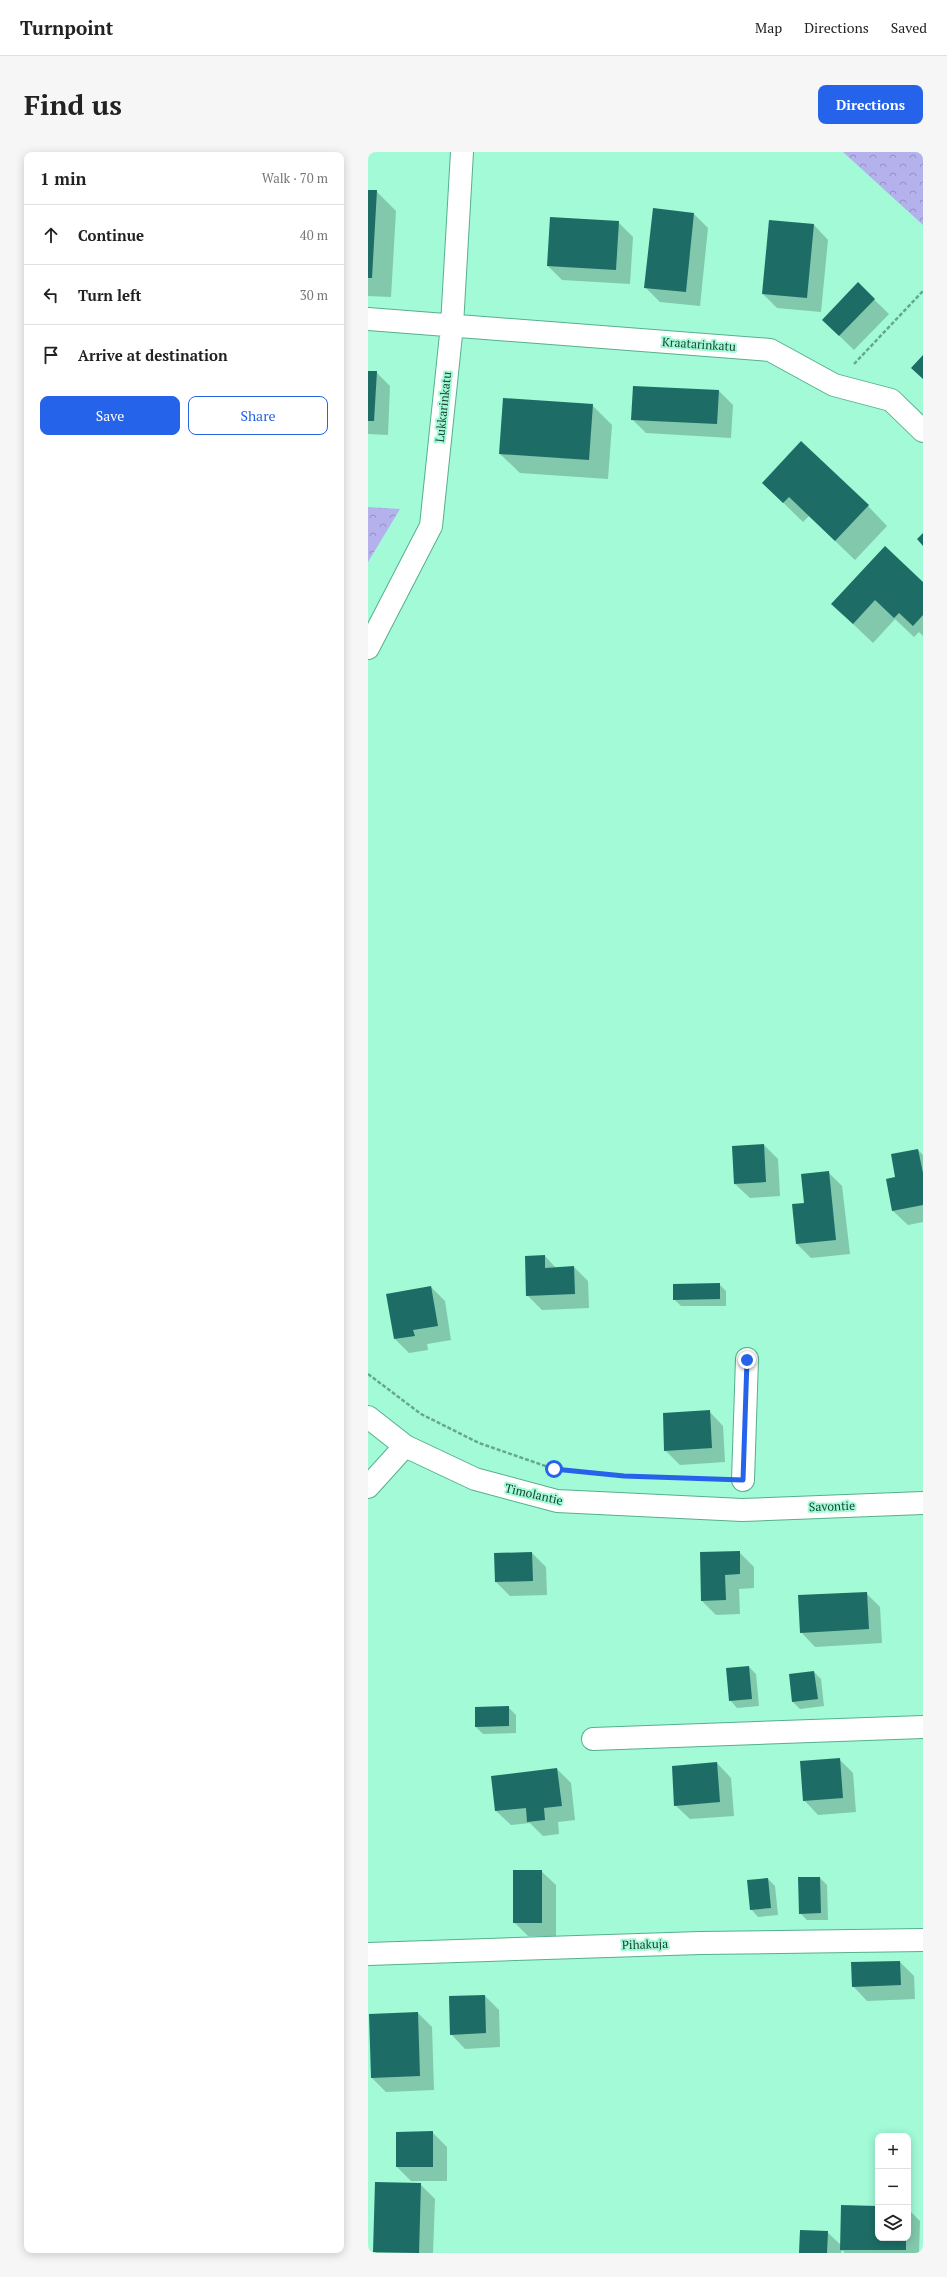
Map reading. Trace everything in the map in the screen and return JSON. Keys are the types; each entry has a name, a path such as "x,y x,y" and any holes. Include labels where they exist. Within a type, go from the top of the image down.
{"street":[{"name":"Lukkarinkatu","path":"368,648 431,526 452,325 462,152"},
{"name":"Kraatarinkatu","path":"368,319 770,350 834,385 891,400 923,431"},
{"path":"743,1480 747,1360"},
{"name":"Timolantie","path":"368,1417 405,1446 475,1479 557,1501 742,1510"},
{"path":"368,1486 405,1446"},
{"name":"Savontie","path":"742,1510 923,1503"},
{"path":"593,1740 923,1727"},
{"name":"Pihakuja","path":"368,1954 700,1942 923,1940"}],"path":[{"path":"834,385 923,292"},
{"path":"368,1374 421,1414 479,1443 554,1469 616,1476"},
{"path":"671,1478 743,1480"}],"green space":[{"path":"843,152 923,152 923,225"},
{"path":"368,507 400,509 368,562"}],"building":[{"path":"368,190 377,190 372,278 368,278"},
{"path":"653,208 694,213 686,292 644,288"},
{"path":"550,217 619,221 616,270 547,266"},
{"path":"769,220 814,224 807,298 762,294"},
{"path":"858,282 875,299 839,336 822,320"},
{"path":"923,355 923,379 911,368"},
{"path":"368,371 377,371 374,421 368,421"},
{"path":"633,386 719,390 717,424 631,420"},
{"path":"503,398 593,404 589,460 499,454"},
{"path":"801,441 869,505 835,541 789,497 783,503 762,483"},
{"path":"923,533 923,546 917,539"},
{"path":"885,546 923,582 923,615 913,626 899,613 894,618 875,600 853,624 831,604"},
{"path":"764,1144 766,1182 734,1184 732,1146"},
{"path":"918,1149 923,1173 923,1205 892,1211 886,1179 895,1177 891,1154"},
{"path":"829,1171 836,1240 796,1244 792,1204 804,1203 801,1174"},
{"path":"545,1255 545,1268 574,1266 575,1294 526,1296 525,1256"},
{"path":"720,1283 720,1299 673,1300 673,1284"},
{"path":"431,1286 438,1326 413,1330 415,1336 394,1339 386,1294"},
{"path":"710,1410 712,1448 664,1451 663,1413"},
{"path":"740,1551 740,1574 725,1575 726,1600 701,1601 700,1552"},
{"path":"532,1552 533,1581 495,1582 494,1553"},
{"path":"867,1592 869,1629 800,1633 798,1595"},
{"path":"749,1666 752,1699 729,1701 726,1668"},
{"path":"814,1671 818,1699 792,1702 789,1674"},
{"path":"509,1706 509,1726 475,1727 475,1707"},
{"path":"840,1758 843,1798 803,1801 800,1761"},
{"path":"717,1762 720,1802 674,1806 672,1766"},
{"path":"557,1768 562,1806 544,1808 545,1820 527,1822 526,1808 495,1811 491,1776"},
{"path":"513,1870 542,1870 542,1923 513,1923"},
{"path":"798,1877 820,1877 821,1913 799,1914"},
{"path":"768,1878 771,1908 750,1910 747,1880"},
{"path":"900,1961 901,1985 852,1987 851,1962"},
{"path":"485,1995 486,2033 450,2035 449,1996"},
{"path":"418,2012 420,2076 371,2078 369,2014"},
{"path":"433,2131 433,2167 396,2167 396,2132"},
{"path":"375,2182 421,2183 419,2253 373,2252"},
{"path":"841,2205 875,2206 875,2241 906,2241 906,2250 840,2250"},
{"path":"800,2230 828,2231 827,2253 799,2253"}],"route":[{"path":"554,1469 624,1476 743,1480 747,1360"}]}
